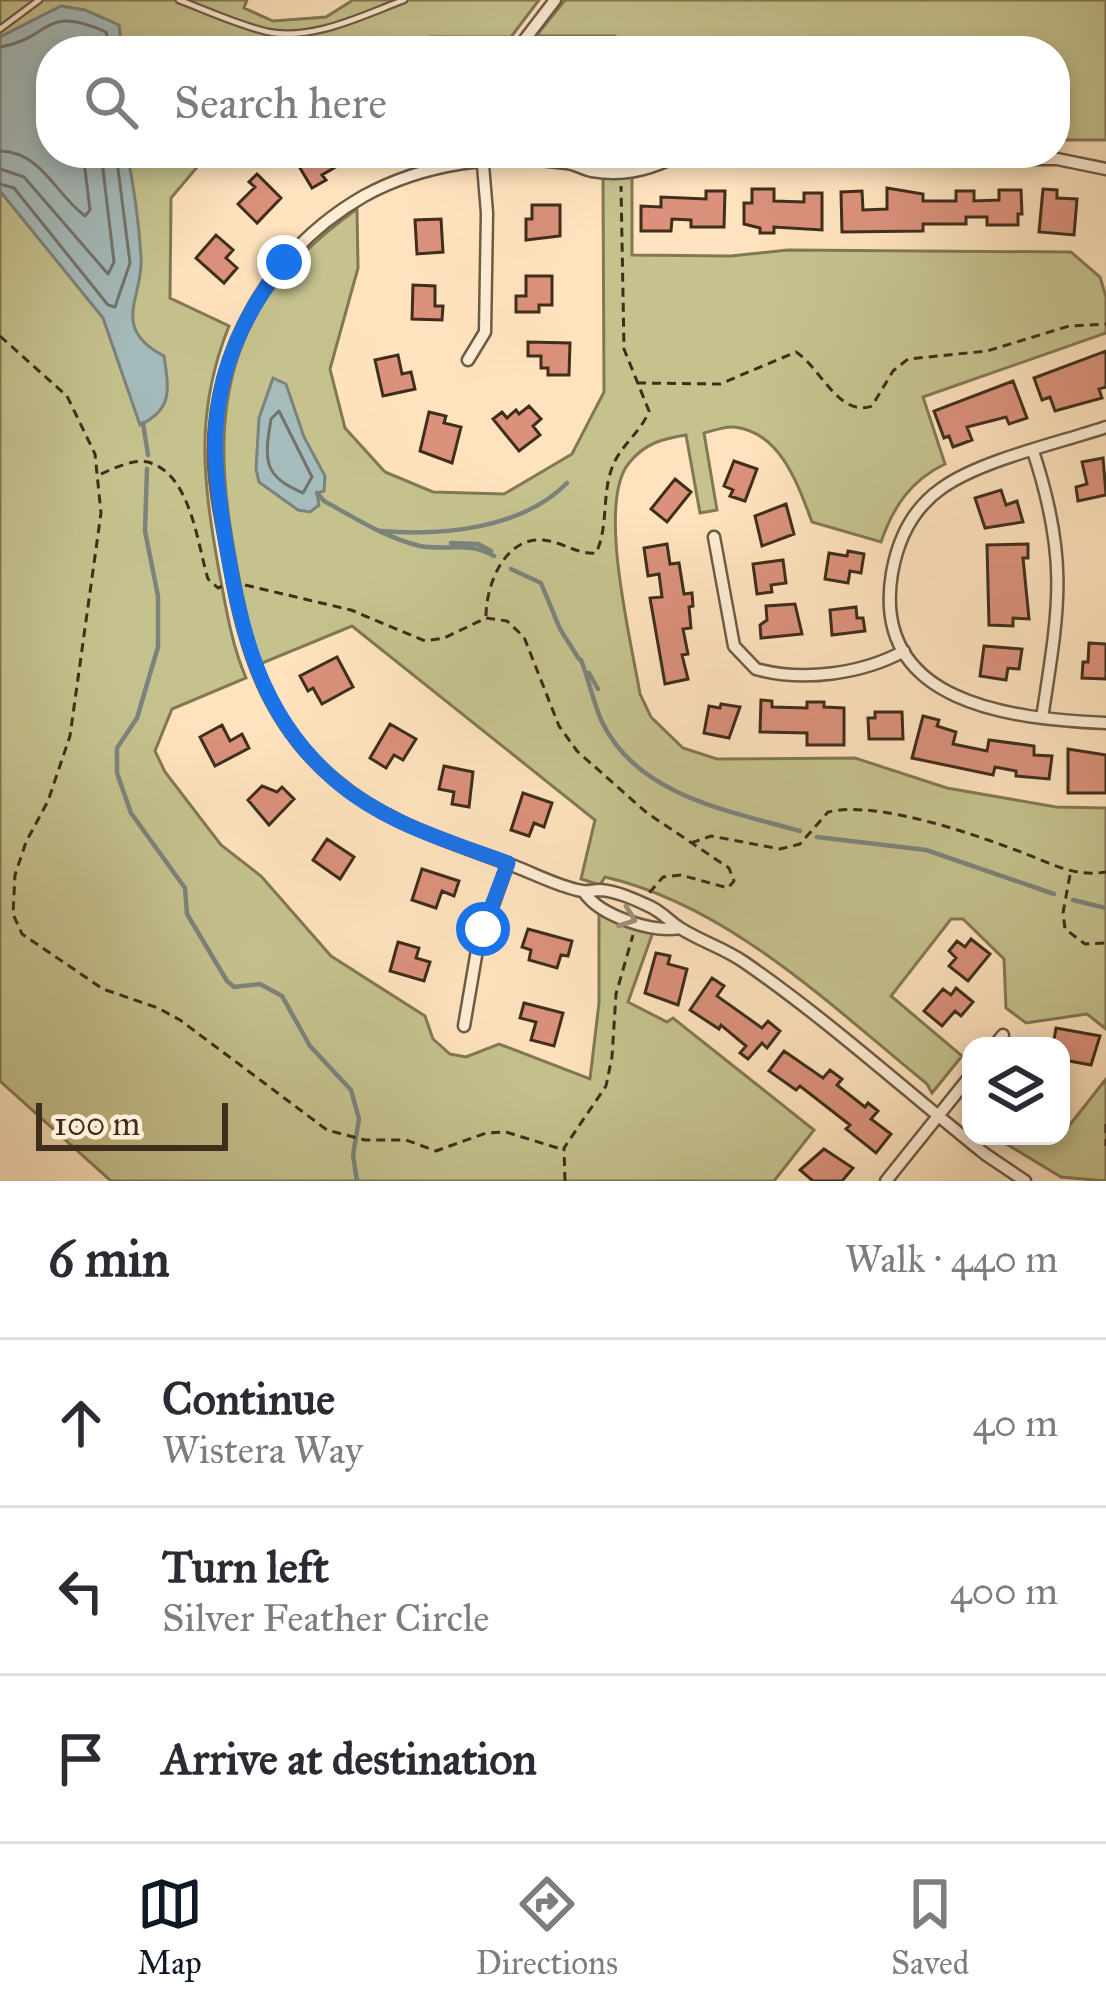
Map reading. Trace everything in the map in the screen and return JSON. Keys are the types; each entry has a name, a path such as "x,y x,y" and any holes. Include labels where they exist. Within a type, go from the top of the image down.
{"street":[{"path":"527,36 555,0"},
{"path":"1070,162 1106,169"},
{"path":"441,168 407,177 340,211 284,262 249,312 228,363 215,428 216,484 244,642 270,702 313,759 385,814 584,892 598,890 630,898 668,915 680,928 746,963 1025,1181"},
{"path":"468,360 485,332 484,168"},
{"path":"582,168 620,173 652,168"},
{"path":"1106,427 940,488 913,516 897,550 890,598 904,651 928,680 959,700 1042,718 1106,723"},
{"path":"1033,452 1055,526 1060,587 1042,718"},
{"path":"715,537 731,636 740,656 768,672 841,673 882,663 904,651"},
{"path":"730,666 740,656"},
{"path":"464,1026 477,950 508,863"},
{"path":"584,892 590,902 613,913 656,928 680,928"},
{"path":"886,1181 962,1086"}],"lane":[{"path":"0,28 39,0"},
{"path":"179,0 269,32 298,33 340,24 404,0"}],"path":[{"path":"485,618 486,592 500,564 522,544 536,539 596,554 616,459 642,429 649,411 624,349 620,173"},
{"path":"635,383 720,384 796,352 812,362 825,383 850,406 861,410 872,406 892,371 908,359 987,351 1069,326 1106,324"},
{"path":"0,337 67,396 87,432 99,475 97,548 70,736 15,875 13,914 22,934 103,989 180,1020 327,1130 365,1140 406,1140 436,1151 487,1132 506,1132 564,1150"},
{"path":"99,475 125,464 146,462 168,475 184,496 208,579 218,588 232,582 352,610 425,641 444,638 485,618 506,621 524,637 559,726 577,751 647,813 729,868 734,881 728,888 681,875 663,877 648,894"},
{"path":"690,843 711,836 780,849 800,844 828,812 864,808 977,837 1070,873 1106,872"},
{"path":"1070,873 1065,929 1085,944 1106,943"},
{"path":"565,1181 564,1150 606,1086 616,994 634,932"},
{"path":"1106,1124 1106,1146"}],"shaded area":[{"path":"0,0 247,0 244,8 273,21 326,17 353,0 539,0 512,36 36,36 36,168 196,168 171,198 170,298 229,326 210,388 206,477 227,611 246,678 172,709 155,751 165,772 221,845 261,876 331,956 425,1016 433,1039 450,1054 466,1057 499,1044 590,1079 599,1003 599,911 653,932 628,1002 667,1022 673,1018 814,1130 774,1181 111,1181 0,1081"},
{"path":"565,0 1106,0 1106,140 1070,140 1070,36 536,36"},
{"path":"603,177 632,177 632,255 731,256 788,250 1071,252 1100,277 1106,297 1106,333 923,397 945,464 905,496 881,542 812,522 794,477 776,450 750,431 730,427 704,433 717,510 700,513 686,435 662,440 635,456 620,482 616,540 640,694 651,717 683,748 717,759 855,758 947,788 1056,807 1106,808 1106,1029 1087,1014 1026,1023 1006,1008 1004,959 963,919 951,919 891,996 962,1056 932,1093 816,992 737,935 651,891 605,877 600,885 581,879 595,820 352,626 260,664 244,602 225,486 229,394 239,352 257,313 315,242 357,209 358,268 330,369 345,428 385,472 433,492 504,494 572,454 604,392"},
{"path":"1106,1079 1106,1181 1061,1177 1008,1145 1070,1145 1070,1125"}],"water":[{"path":"61,6 85,10 119,25 120,36 36,36 36,168 130,168 141,257 133,322 147,345 164,356 167,379 163,405 140,425 103,318 0,191 0,37"},
{"path":"273,378 286,384 304,437 325,476 324,491 317,493 319,505 310,512 298,510 259,482 259,418"}],"building":[{"path":"300,168 334,168 322,175 326,180 312,188"},
{"path":"257,174 281,198 257,223 238,204 255,187 249,182"},
{"path":"887,188 923,194 923,201 956,201 956,191 974,191 974,201 999,200 999,190 1021,190 1022,214 1018,214 1018,225 987,225 987,217 966,217 966,224 923,224 923,231 842,232 841,192 862,191 863,210 887,209"},
{"path":"752,189 774,189 774,201 804,202 804,193 822,193 822,230 774,227 774,233 760,233 760,228 744,224 744,203 752,203"},
{"path":"1043,189 1057,190 1057,198 1077,199 1074,235 1039,232"},
{"path":"706,191 725,191 724,227 691,227 691,220 672,219 671,231 641,231 641,206 661,207 661,197 706,199"},
{"path":"532,205 560,205 560,236 526,240"},
{"path":"441,219 443,252 417,254 415,220"},
{"path":"216,235 233,250 226,258 237,268 224,283 196,258"},
{"path":"526,276 552,276 552,305 539,305 539,312 516,312 516,296 526,296"},
{"path":"413,285 435,286 435,306 443,306 442,320 412,319"},
{"path":"528,342 570,343 569,375 548,375 548,368 541,368 541,356 528,356"},
{"path":"1106,351 1106,387 1099,389 1102,398 1055,411 1050,397 1042,400 1034,378"},
{"path":"398,355 402,374 411,372 415,389 383,396 375,360"},
{"path":"1013,381 1027,418 1009,424 1006,417 967,427 972,440 953,447 949,436 944,438 934,411"},
{"path":"529,406 541,419 533,426 540,435 519,451 493,419 502,412 507,418 516,410 519,414"},
{"path":"429,412 461,427 452,463 420,451"},
{"path":"1103,458 1106,495 1078,501 1076,487 1087,484 1082,462"},
{"path":"734,461 757,469 745,501 730,496 733,490 724,486"},
{"path":"675,479 691,492 667,522 651,509"},
{"path":"1001,490 1006,505 1017,501 1023,522 985,528 975,498"},
{"path":"786,504 794,534 762,546 755,516"},
{"path":"667,544 670,564 679,563 684,594 692,593 693,606 689,607 691,628 683,629 688,679 665,684 650,598 662,597 659,574 648,576 644,548"},
{"path":"1028,544 1028,558 1023,558 1029,619 1013,618 1013,626 989,625 987,545"},
{"path":"848,551 864,554 861,573 850,571 848,583 825,579 829,553 847,556"},
{"path":"783,560 786,583 757,594 753,564"},
{"path":"795,604 802,634 761,638 766,606"},
{"path":"856,607 865,631 832,635 830,610"},
{"path":"1089,643 1106,644 1106,679 1082,678"},
{"path":"984,646 1022,649 1019,669 1008,668 1006,680 980,676"},
{"path":"337,657 353,687 322,704 300,676"},
{"path":"761,700 772,701 772,707 807,708 807,702 824,702 824,707 844,708 844,745 807,745 807,733 760,732"},
{"path":"721,704 740,707 729,738 704,733 709,706 720,708"},
{"path":"875,712 902,712 903,739 869,739 868,718 875,718"},
{"path":"923,716 956,732 953,744 987,751 989,740 1034,746 1034,755 1052,756 1049,779 1016,776 1016,771 995,767 993,775 912,758"},
{"path":"390,724 416,739 403,760 394,755 386,768 370,758"},
{"path":"222,725 230,741 242,734 249,748 215,766 200,737"},
{"path":"1068,749 1106,755 1106,793 1068,793"},
{"path":"444,766 473,772 469,807 452,804 454,792 439,789"},
{"path":"262,786 277,792 282,787 294,799 269,825 248,800"},
{"path":"523,793 552,803 544,827 534,823 529,836 511,830"},
{"path":"327,839 354,857 340,879 313,860"},
{"path":"422,869 459,881 454,896 442,891 436,908 412,900"},
{"path":"528,929 572,941 568,956 561,955 557,968 529,960 531,950 522,947"},
{"path":"971,939 990,954 968,981 949,966 956,958 949,951 957,941 965,947"},
{"path":"398,942 419,948 416,958 430,962 424,981 390,971"},
{"path":"656,953 670,956 668,964 687,969 678,1005 645,993"},
{"path":"712,978 724,986 717,996 762,1028 768,1021 780,1031 767,1048 762,1043 748,1059 740,1053 746,1046 721,1025 719,1029 690,1010"},
{"path":"956,988 973,1002 961,1016 955,1011 942,1026 924,1011 943,989 951,995"},
{"path":"524,1003 563,1013 554,1046 531,1040 536,1022 520,1018"},
{"path":"1056,1028 1100,1036 1091,1065 1070,1061 1070,1037 1054,1037"},
{"path":"784,1051 823,1078 830,1070 842,1079 837,1085 878,1111 871,1119 891,1134 876,1153 846,1129 850,1125 800,1086 796,1090 769,1071"},
{"path":"824,1149 853,1168 842,1181 813,1181 800,1170"}],"waterway":[{"path":"143,423 148,455"},
{"path":"147,469 145,531 158,596 158,647 137,718 117,748 117,773 131,813 185,888 187,914 227,981 234,987 260,984 282,996 310,1046 351,1090 359,1119 353,1155 357,1181"},
{"path":"380,531 455,530 504,520 528,511 567,483"},
{"path":"317,493 359,521 407,542 476,549 494,556"},
{"path":"451,543 478,544 491,551"},
{"path":"511,569 541,583 579,659"},
{"path":"581,660 602,722 638,767 688,797 800,831"},
{"path":"589,673 598,689"},
{"path":"817,837 926,850 1054,894"},
{"path":"1073,900 1106,908"}],"route":[{"path":"284,262 249,312 236,340 215,428 216,484 244,642 270,702 290,732 335,780 407,826 508,863 483,929"}]}
